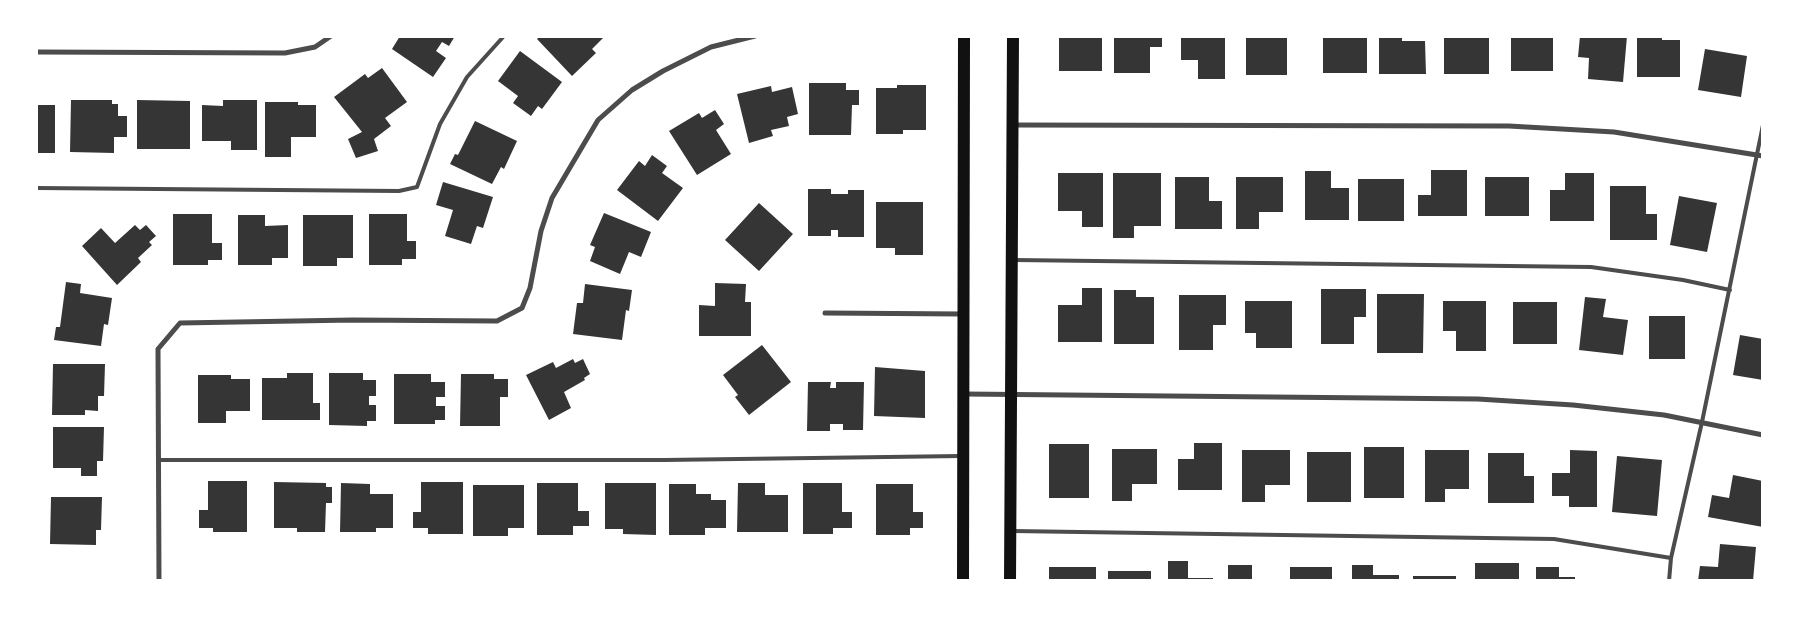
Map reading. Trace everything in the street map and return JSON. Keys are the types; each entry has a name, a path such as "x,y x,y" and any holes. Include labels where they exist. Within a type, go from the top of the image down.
{"main road":[{"path":"963,581 964,36"},
{"path":"1010,581 1013,36"}],"street":[{"path":"36,52 285,53 315,47 331,36"},
{"path":"159,581 158,349 180,323 497,322 522,308 530,288 541,231 552,198 598,120 632,90 663,71 712,47 755,36"},
{"path":"1012,125 1509,126 1614,132 1763,156"},
{"path":"825,313 963,314"},
{"path":"962,394 1478,399 1664,414 1763,435"}],"lane":[{"path":"36,188 399,191 417,187 440,124 467,77 504,36"},
{"path":"1669,581 1671,558 1702,422 1763,125"},
{"path":"1012,260 1591,267 1683,280 1730,290"},
{"path":"158,460 664,460 963,456"},
{"path":"1010,531 1554,539 1671,558"}],"building":[{"path":"400,36 455,36 449,46 442,42 436,51 446,58 433,77 392,49"},
{"path":"540,36 605,36 592,49 596,53 572,76 537,39"},
{"path":"1059,36 1102,36 1102,71 1059,71"},
{"path":"1114,36 1162,36 1162,47 1150,47 1150,73 1114,73"},
{"path":"1181,36 1225,36 1225,79 1198,79 1198,60 1181,60"},
{"path":"1246,36 1287,36 1287,75 1246,75"},
{"path":"1323,36 1367,36 1367,73 1323,73"},
{"path":"1379,36 1402,36 1402,41 1425,41 1426,74 1379,74"},
{"path":"1444,36 1489,36 1489,74 1444,74"},
{"path":"1511,36 1553,36 1553,71 1511,71"},
{"path":"1580,36 1627,36 1623,82 1588,79 1589,58 1578,57"},
{"path":"1637,36 1662,36 1662,40 1680,40 1680,77 1637,77"},
{"path":"1705,49 1747,56 1741,97 1698,90"},
{"path":"520,51 562,82 542,109 538,106 531,116 513,103 518,96 498,81"},
{"path":"382,68 407,102 385,118 391,126 374,139 378,151 356,158 348,139 362,132 334,97 365,74 368,78"},
{"path":"809,83 846,83 846,90 859,90 859,105 852,105 851,135 809,135"},
{"path":"897,85 926,85 926,130 903,130 903,134 876,134 876,88 897,88"},
{"path":"771,86 772,92 792,87 798,114 787,117 789,126 771,130 773,136 749,143 737,94"},
{"path":"71,100 112,100 112,104 118,104 118,116 127,116 127,137 114,137 114,153 70,152"},
{"path":"137,100 190,101 190,149 137,149"},
{"path":"223,100 257,100 257,150 231,150 231,141 202,141 202,105 223,106"},
{"path":"265,102 298,102 298,105 316,105 316,137 291,137 291,157 265,157"},
{"path":"36,105 55,105 55,153 36,153"},
{"path":"715,110 724,124 716,130 731,154 697,175 669,131 699,113 702,118"},
{"path":"475,121 517,141 504,169 501,167 492,184 450,164 455,154 458,155"},
{"path":"652,155 667,166 662,173 683,188 658,221 617,190 639,161 645,166"},
{"path":"1431,170 1467,170 1467,216 1418,216 1418,195 1431,195"},
{"path":"1305,171 1331,171 1331,188 1349,188 1349,220 1305,220"},
{"path":"1058,173 1103,173 1103,227 1082,227 1082,211 1058,211"},
{"path":"1113,173 1161,173 1161,226 1134,226 1134,238 1113,238"},
{"path":"1565,173 1594,173 1594,221 1550,221 1550,190 1565,190"},
{"path":"1175,177 1209,177 1209,201 1222,201 1222,229 1175,229"},
{"path":"1236,177 1283,177 1283,212 1259,212 1259,229 1236,229"},
{"path":"1485,177 1529,177 1529,216 1485,216"},
{"path":"1358,179 1404,179 1404,221 1358,221"},
{"path":"443,182 493,197 483,228 477,226 471,244 445,236 453,210 436,205"},
{"path":"1610,186 1646,186 1646,214 1657,214 1657,240 1610,240"},
{"path":"808,189 831,189 831,194 848,194 848,190 864,190 864,237 838,237 838,230 831,230 831,236 808,236"},
{"path":"1679,196 1717,203 1707,252 1670,245"},
{"path":"876,202 923,202 923,255 895,255 895,248 876,248"},
{"path":"759,203 793,234 759,271 725,240"},
{"path":"604,213 651,232 641,257 629,252 620,274 590,261 595,247 590,245"},
{"path":"173,214 212,214 212,243 222,243 222,260 208,260 208,265 173,265"},
{"path":"369,214 407,214 407,241 416,241 416,259 402,259 402,265 369,265"},
{"path":"238,215 265,215 265,226 288,225 288,258 272,258 272,265 238,265"},
{"path":"303,215 353,215 353,258 337,258 337,266 303,266"},
{"path":"135,225 140,230 146,225 156,236 149,242 152,245 138,258 141,262 117,285 82,246 101,228 115,243"},
{"path":"66,282 81,284 80,293 112,298 108,325 104,324 101,346 54,340 56,327 60,327"},
{"path":"715,283 746,284 745,302 751,302 751,336 699,336 699,305 715,306"},
{"path":"585,284 632,290 629,311 626,310 622,340 573,334 577,303 583,303"},
{"path":"1082,288 1102,288 1102,342 1058,342 1058,305 1082,305"},
{"path":"1321,289 1366,289 1366,317 1354,317 1354,344 1321,344"},
{"path":"1114,290 1136,290 1136,297 1154,297 1154,344 1114,344"},
{"path":"1377,294 1424,294 1423,353 1377,353"},
{"path":"1179,295 1226,295 1226,325 1213,325 1213,350 1179,350"},
{"path":"1585,297 1606,299 1603,317 1628,320 1623,355 1579,350"},
{"path":"1245,301 1292,301 1292,348 1256,348 1256,333 1245,333"},
{"path":"1443,301 1486,301 1486,351 1456,351 1456,331 1443,331"},
{"path":"1513,302 1557,302 1557,344 1513,344"},
{"path":"1649,316 1685,316 1685,359 1649,359"},
{"path":"1740,335 1763,339 1763,380 1733,375"},
{"path":"762,345 791,382 749,415 735,397 738,395 723,375"},
{"path":"573,359 575,363 583,359 590,374 584,378 585,380 564,392 571,408 549,420 526,375 553,362 556,368"},
{"path":"53,364 105,364 104,396 98,396 98,411 85,410 85,415 52,415"},
{"path":"875,367 925,371 925,418 874,416"},
{"path":"287,373 313,373 313,403 320,403 320,420 262,420 262,378 287,378"},
{"path":"329,373 363,373 363,380 376,380 376,396 369,396 369,405 376,405 376,421 367,421 367,426 329,425"},
{"path":"394,374 431,374 431,382 445,382 445,397 436,397 436,406 445,406 445,420 435,420 435,424 394,424"},
{"path":"461,374 494,374 494,379 508,379 508,397 500,397 500,426 460,426"},
{"path":"198,375 231,375 231,379 250,379 250,411 226,411 226,423 198,423"},
{"path":"808,382 831,382 830,388 836,388 836,382 864,382 863,430 843,430 843,424 830,424 830,431 807,431"},
{"path":"53,427 104,427 103,461 97,461 97,476 81,476 81,468 53,468"},
{"path":"1194,443 1222,443 1222,490 1178,490 1178,459 1194,459"},
{"path":"1049,444 1089,444 1089,498 1049,498"},
{"path":"1364,447 1404,447 1404,498 1364,498"},
{"path":"1112,449 1157,449 1157,484 1132,484 1132,501 1112,501"},
{"path":"1242,450 1290,450 1290,485 1265,485 1265,502 1242,502"},
{"path":"1425,450 1469,450 1469,489 1445,489 1445,502 1425,502"},
{"path":"1570,450 1597,451 1597,507 1569,507 1569,496 1552,496 1552,473 1570,473"},
{"path":"1307,452 1351,452 1351,502 1307,502"},
{"path":"1488,453 1524,453 1524,476 1534,476 1534,503 1488,503"},
{"path":"1617,456 1662,460 1657,516 1612,512"},
{"path":"1733,475 1763,481 1763,527 1708,517 1712,495 1729,498"},
{"path":"208,481 247,481 247,532 213,532 213,528 199,528 199,510 208,510"},
{"path":"274,482 326,483 326,487 332,487 332,503 326,503 325,532 297,532 297,528 274,528"},
{"path":"421,482 463,482 463,534 428,534 428,528 413,528 413,512 421,512"},
{"path":"341,483 370,484 370,494 393,494 393,528 376,528 376,532 340,532"},
{"path":"537,483 578,483 578,511 589,511 589,526 573,526 573,535 537,535"},
{"path":"605,483 656,483 656,535 623,534 623,529 605,529"},
{"path":"738,483 765,483 765,495 788,495 788,532 737,532"},
{"path":"803,483 842,483 842,512 852,512 852,528 833,528 833,534 803,534"},
{"path":"669,484 696,484 696,494 711,494 711,500 726,500 726,528 705,528 705,535 669,535"},
{"path":"876,484 913,484 913,512 923,512 923,528 910,528 910,535 876,535"},
{"path":"473,485 524,485 524,528 508,528 508,536 473,536"},
{"path":"51,497 102,497 101,530 96,530 96,545 50,544"},
{"path":"1720,544 1756,547 1753,581 1698,581 1700,566 1718,567"},
{"path":"1168,561 1188,561 1188,578 1213,578 1213,581 1168,581"},
{"path":"1475,563 1519,563 1519,581 1475,581"},
{"path":"1228,565 1252,565 1252,581 1228,581"},
{"path":"1352,565 1373,565 1373,575 1399,575 1399,581 1352,581"},
{"path":"1049,567 1096,567 1096,581 1049,581"},
{"path":"1290,567 1332,567 1332,581 1290,581"},
{"path":"1536,567 1559,567 1559,577 1575,577 1575,581 1536,581"},
{"path":"1108,571 1151,571 1151,581 1108,581"},
{"path":"1413,576 1456,576 1456,581 1413,581"}]}
